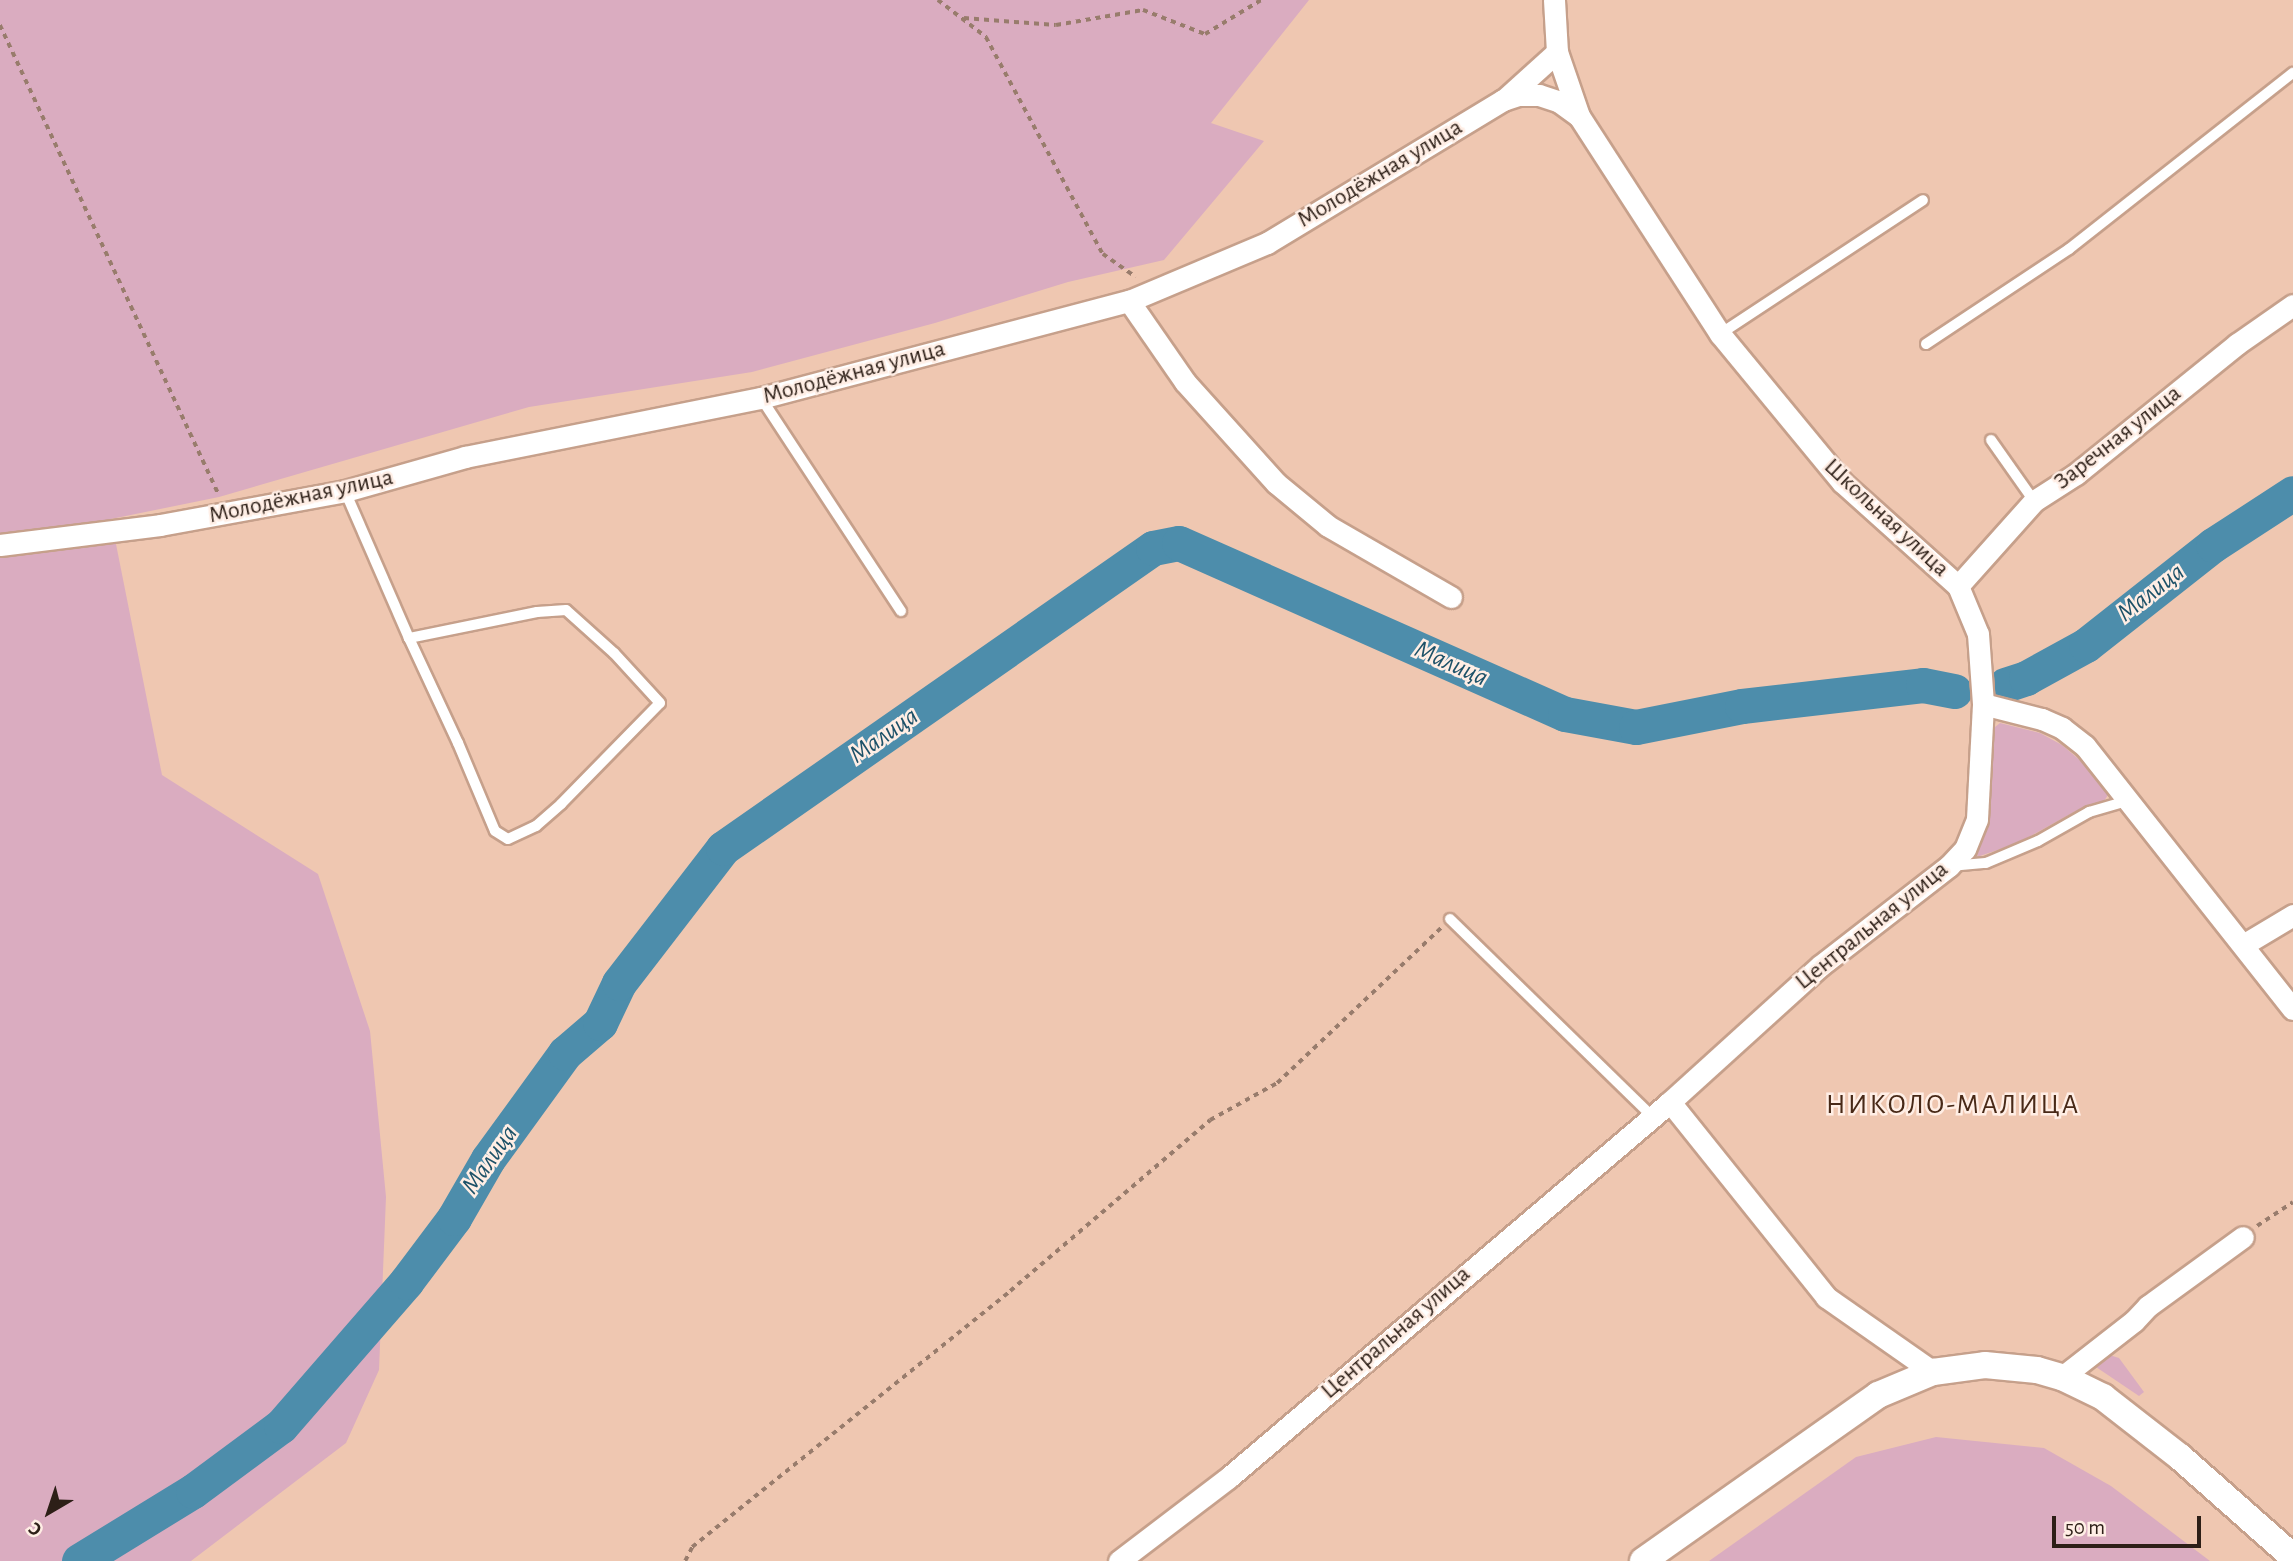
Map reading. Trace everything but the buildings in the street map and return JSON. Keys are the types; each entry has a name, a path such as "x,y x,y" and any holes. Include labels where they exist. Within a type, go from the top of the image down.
{"street":[{"name":"Школьная улица","path":"1554,0 1557,52 1579,116 1720,334 1842,482 1958,586 1978,634 1983,705"},
{"name":"Молодёжная улица","path":"0,545 160,525 345,491 465,457 761,398 1129,301 1267,243 1503,100 1557,52"},
{"name":"Молодёжная улица","path":"1503,100 1518,95 1539,95 1558,102 1579,116"},
{"path":"1129,301 1185,382 1276,483 1328,526 1451,597"},
{"name":"Заречная улица","path":"1958,586 2034,501 2076,474 2237,344 2293,305"},
{"path":"1983,705 2042,719 2062,728 2085,746 2293,1009"},
{"name":"Центральная улица","path":"1119,1561 1228,1478 1651,1115 1670,1102 1820,965 1949,866 1965,849 1977,819 1983,705"},
{"path":"2244,945 2293,915"},
{"path":"1670,1102 1826,1297 1933,1372"},
{"path":"2062,1377 2134,1321 2148,1306 2243,1237"},
{"path":"1643,1561 1862,1405 1896,1385 1933,1372 1972,1365 2037,1370 2062,1377 2103,1397 2127,1414 2293,1557"}],"lane":[{"path":"1926,344 2069,249 2293,73"},
{"path":"1720,334 1923,200"},
{"path":"761,398 901,611"},
{"path":"1991,439 2034,501"},
{"path":"345,491 409,638 495,831 509,839 536,826 660,703 614,653 566,610 537,612 409,638"},
{"path":"1949,866 1986,863 2038,841 2090,811 2130,800"},
{"path":"1450,919 1651,1115"}],"path":[{"path":"938,0 986,37 1102,254 1155,289"},
{"path":"962,18 1056,25 1143,10 1205,34 1261,0"},
{"path":"0,25 219,497"},
{"path":"685,1561 692,1547 1010,1290 1210,1120 1277,1083 1415,956 1450,919"},
{"path":"2243,1237 2293,1202"}],"shaded area":[{"path":"0,0 1309,0 1211,123 1264,141 1164,260 1068,282 935,323 752,372 529,407 219,497 111,519 162,775 318,874 370,1031 386,1197 379,1370 346,1443 191,1561 0,1561"},
{"path":"2000,723 2040,733 2062,745 2088,767 2108,790 2108,795 2104,801 2074,812 2018,843 1977,857 1989,811 1993,771 1990,731"},
{"path":"2103,1353 2119,1358 2144,1392 2139,1396 2096,1367 2096,1361"},
{"path":"1936,1437 2044,1448 2111,1486 2210,1561 1709,1561 1856,1457"}],"waterway":[{"name":"Малица","path":"2005,685 2026,678 2086,645 2213,545 2293,493"},
{"name":"Малица","path":"79,1561 193,1491 281,1426 406,1282 454,1218 488,1159 565,1053 600,1023 619,983 723,848 1153,548 1179,543 1565,714 1636,727 1742,706 1923,685 1954,691"}],"district":[{"name":"НИКОЛО-МАЛИЦА","path":"1953,1105"}]}
